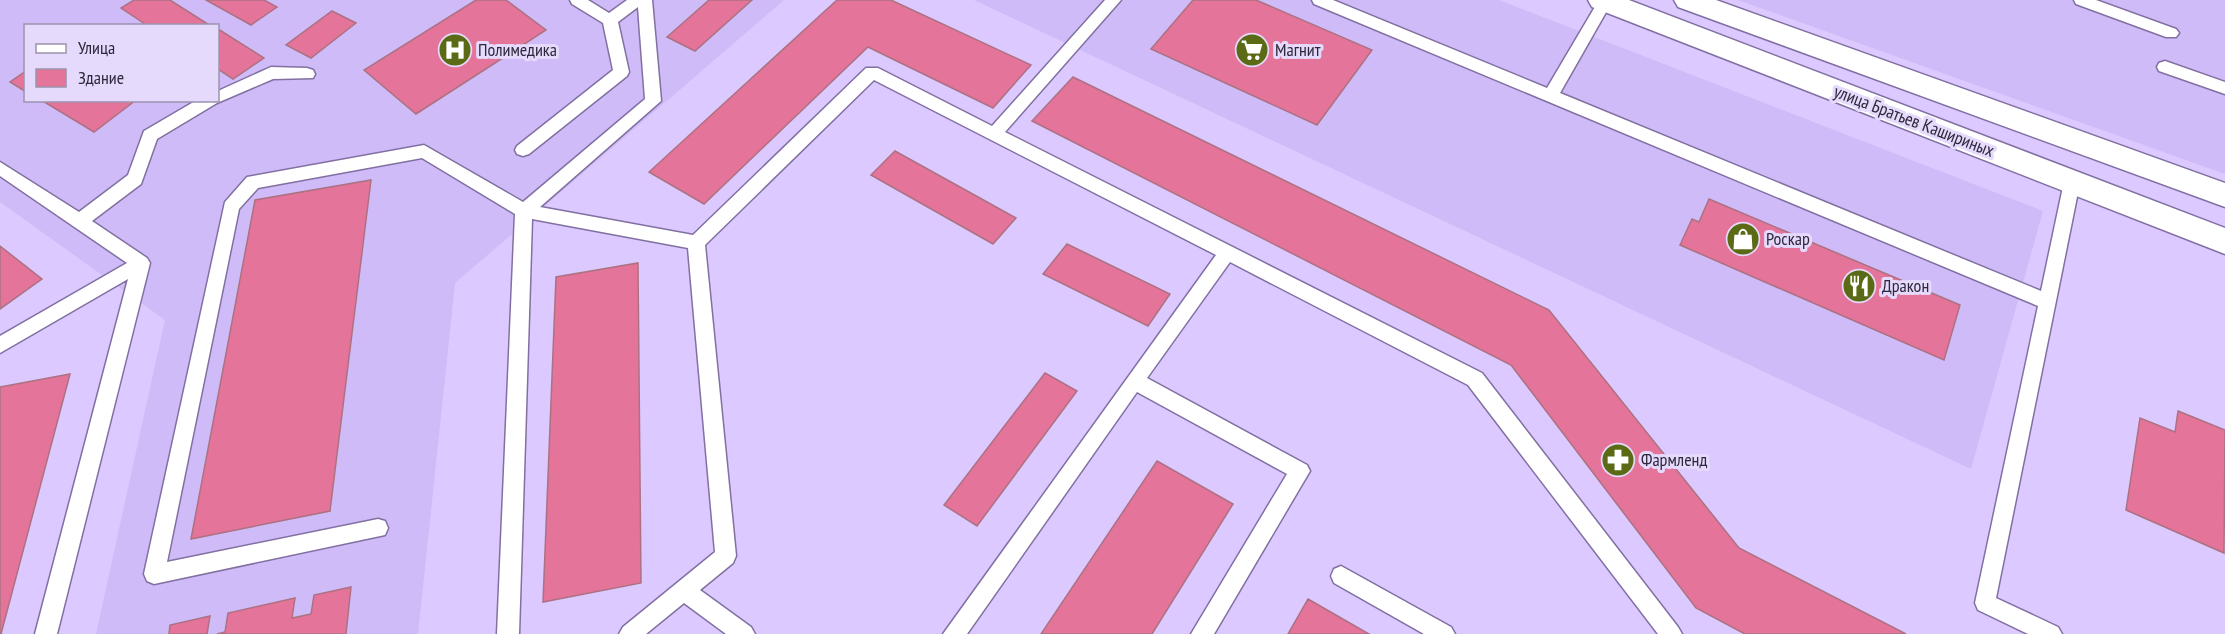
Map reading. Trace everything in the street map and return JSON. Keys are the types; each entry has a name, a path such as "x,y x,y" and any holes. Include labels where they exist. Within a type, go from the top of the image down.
{"main road":[{"name":"улица Братьев Кашириных","path":"1688,0 2225,195"},
{"name":"улица Братьев Кашириных","path":"1604,1 2225,241"}],"lane":[{"path":"523,150 621,72 610,20 577,0"},
{"path":"610,20 637,0"},
{"path":"508,634 524,211 653,101 645,0"},
{"path":"994,134 1114,0"},
{"path":"1319,0 2048,302"},
{"path":"2081,0 2171,33"},
{"path":"1550,96 1604,1"},
{"path":"2165,67 2225,88"},
{"path":"696,243 872,72 1475,379 1671,634"},
{"path":"219,97 271,73 307,74"},
{"path":"80,221 135,179 150,135 208,102"},
{"path":"378,528 154,574 231,207 253,182 424,151 524,211 696,243"},
{"path":"0,168 141,263"},
{"path":"2051,634 1985,603 2072,182"},
{"path":"630,634 685,592 726,556 696,243"},
{"path":"954,634 1227,253"},
{"path":"0,345 141,263"},
{"path":"46,634 141,263"},
{"path":"1134,381 1300,471 1207,632"},
{"path":"1341,576 1444,634"},
{"path":"685,592 744,634"}],"shaded area":[{"path":"0,0 784,0 455,283 418,634 96,634 165,320 0,202"},
{"path":"974,0 1499,0 2043,211 1971,469"},
{"path":"1738,0 2225,0 2225,174"}],"building":[{"path":"134,0 170,0 208,24 145,24 121,8"},
{"path":"206,0 264,0 277,7 251,25"},
{"name":"Полимедика","path":"476,0 506,0 546,30 416,114 364,70"},
{"path":"709,0 752,0 695,51 667,37"},
{"path":"837,0 891,0 1031,65 993,108 868,47 704,204 649,172"},
{"path":"1193,0 1256,0 1372,50 1317,125 1151,49"},
{"path":"332,11 356,23 311,58 286,45"},
{"path":"219,30 264,58 233,79 219,70"},
{"path":"24,72 24,91 10,82"},
{"path":"1073,77 1549,310 1739,548 1906,634 1745,634 1696,608 1511,365 1032,121"},
{"path":"44,102 133,102 94,132"},
{"path":"895,151 1016,218 993,244 871,175"},
{"path":"371,180 330,511 191,539 255,200"},
{"path":"1709,199 1960,305 1944,360 1680,245 1692,219 1699,222"},
{"path":"1067,244 1170,294 1148,326 1043,274"},
{"path":"0,246 42,279 0,309"},
{"path":"638,263 641,583 543,602 556,277"},
{"path":"1045,373 1077,391 977,526 944,505"},
{"path":"70,374 1,634 0,634 0,387"},
{"path":"2178,411 2225,430 2224,553 2126,510 2140,418 2175,432"},
{"path":"1157,461 1233,504 1152,634 1041,634"},
{"path":"351,587 346,634 217,634 225,632 228,613 295,598 292,618 311,614 314,595"},
{"path":"1308,599 1369,634 1288,634"},
{"path":"210,616 207,634 169,634 170,625"}],"place":[{"name":"Полимедика","path":"455,50"},
{"name":"Магнит","path":"1252,50"},
{"name":"Роскар","path":"1743,239"},
{"name":"Дракон","path":"1859,286"},
{"name":"Фармленд","path":"1618,460"}]}
